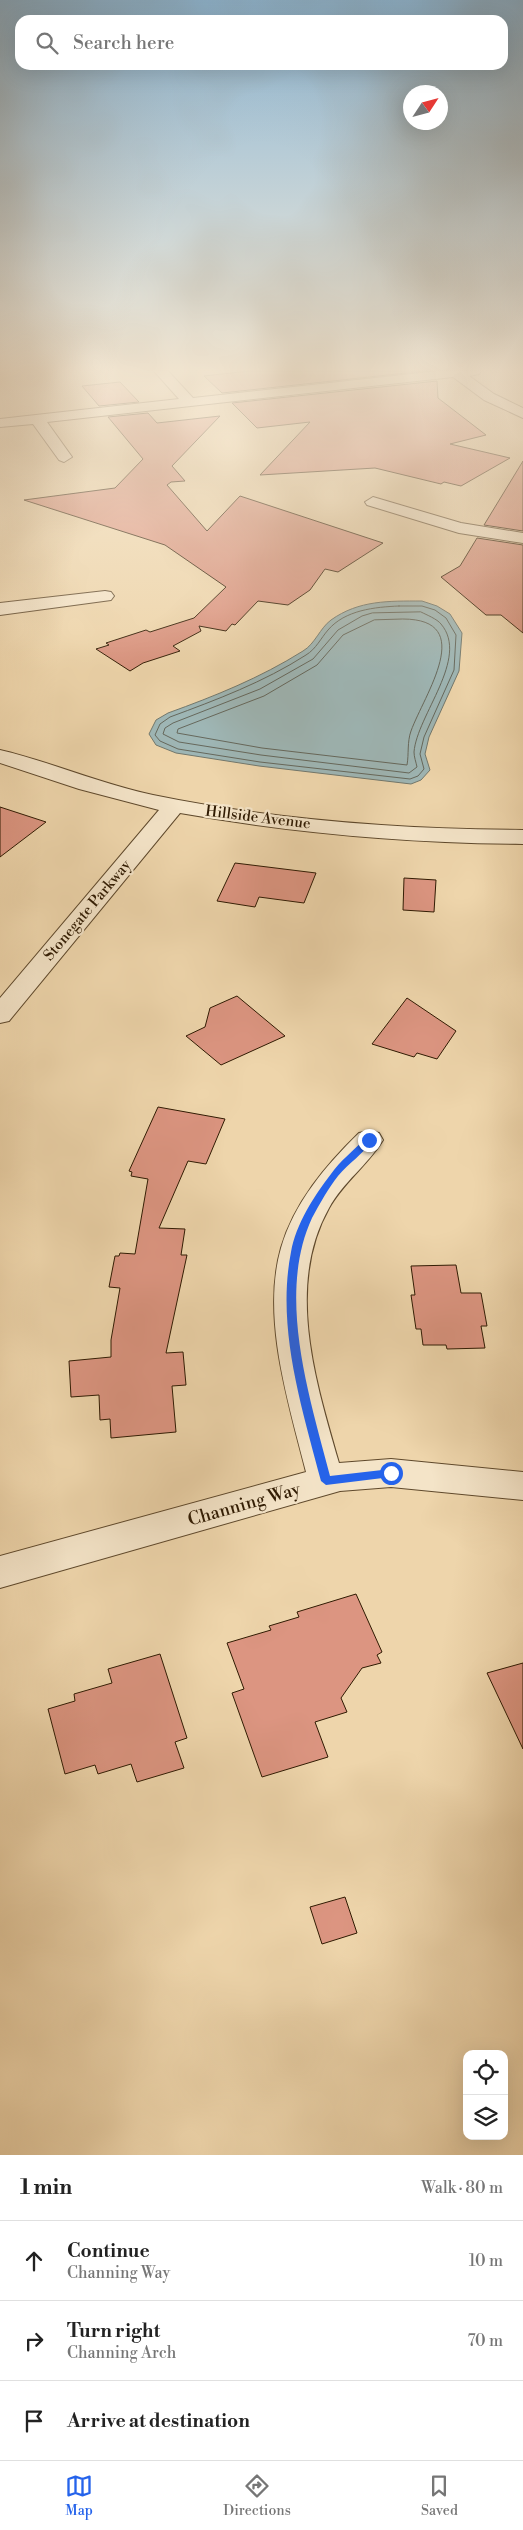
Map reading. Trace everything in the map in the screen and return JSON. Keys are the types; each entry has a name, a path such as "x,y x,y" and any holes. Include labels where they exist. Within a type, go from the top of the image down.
{"street":[{"path":"373,502 459,528 523,538"},
{"path":"0,609 105,596"},
{"name":"Hillside Avenue","path":"0,756 138,798 174,806 234,815 380,831 472,837 523,836"},
{"name":"Stonegate Parkway","path":"0,1015 174,806"},
{"path":"326,1481 302,1388 295,1342 292,1284 296,1250 308,1218 334,1175 369,1140"},
{"name":"Channing Way","path":"0,1572 326,1481 391,1473 523,1486"}],"water":[{"path":"422,601 437,606 450,614 462,633 459,671 429,737 425,754 430,770 421,780 411,784 259,766 176,753 156,745 149,734 156,720 168,713 237,686 303,651 311,644 327,623 342,613 363,605 375,603"}],"building":[{"path":"131,472 177,472 185,481 171,482 167,485 207,531 240,496 383,543 338,572 325,569 310,590 288,605 258,601 235,625 232,624 226,631 199,626 201,631 173,646 180,651 143,663 130,671 96,649 109,645 106,643 146,630 150,632 194,618 226,587 165,545 24,500 115,488"},
{"path":"263,472 316,472 260,475"},
{"path":"390,472 486,472 461,486 444,482 441,484"},
{"path":"517,472 523,472 523,531 484,525"},
{"path":"477,538 523,545 523,633 501,615 486,615 441,577 460,566"},
{"path":"0,807 46,822 0,857"},
{"path":"235,863 316,873 304,903 259,897 255,907 217,901"},
{"path":"404,878 436,880 434,912 403,910"},
{"path":"237,996 285,1036 221,1065 186,1036 205,1027 210,1008"},
{"path":"407,998 456,1031 437,1059 417,1053 414,1057 372,1044"},
{"path":"158,1107 225,1119 206,1164 188,1161 159,1228 185,1229 181,1255 187,1255 166,1353 183,1352 186,1385 172,1386 176,1432 111,1438 110,1419 100,1420 99,1395 71,1397 69,1361 111,1357 111,1340 120,1288 109,1287 115,1256 119,1256 120,1253 135,1254 148,1179 131,1176 132,1172 129,1171"},
{"path":"456,1265 461,1293 481,1293 487,1326 481,1326 485,1348 447,1349 446,1345 423,1345 421,1329 416,1329 411,1295 415,1295 411,1266"},
{"path":"356,1594 382,1652 377,1655 381,1663 362,1668 341,1698 347,1712 315,1722 328,1757 262,1777 232,1693 244,1689 227,1643 271,1630 269,1626 299,1617 297,1612"},
{"path":"160,1654 187,1738 175,1742 184,1768 137,1782 131,1764 98,1774 95,1765 65,1774 48,1709 75,1701 74,1694 112,1683 108,1669"},
{"path":"523,1663 523,1749 487,1673"},
{"path":"345,1897 357,1933 322,1944 310,1907"}],"route":[{"path":"369,1140 334,1175 308,1218 296,1250 292,1284 294,1333 302,1388 326,1481 391,1473"}]}
